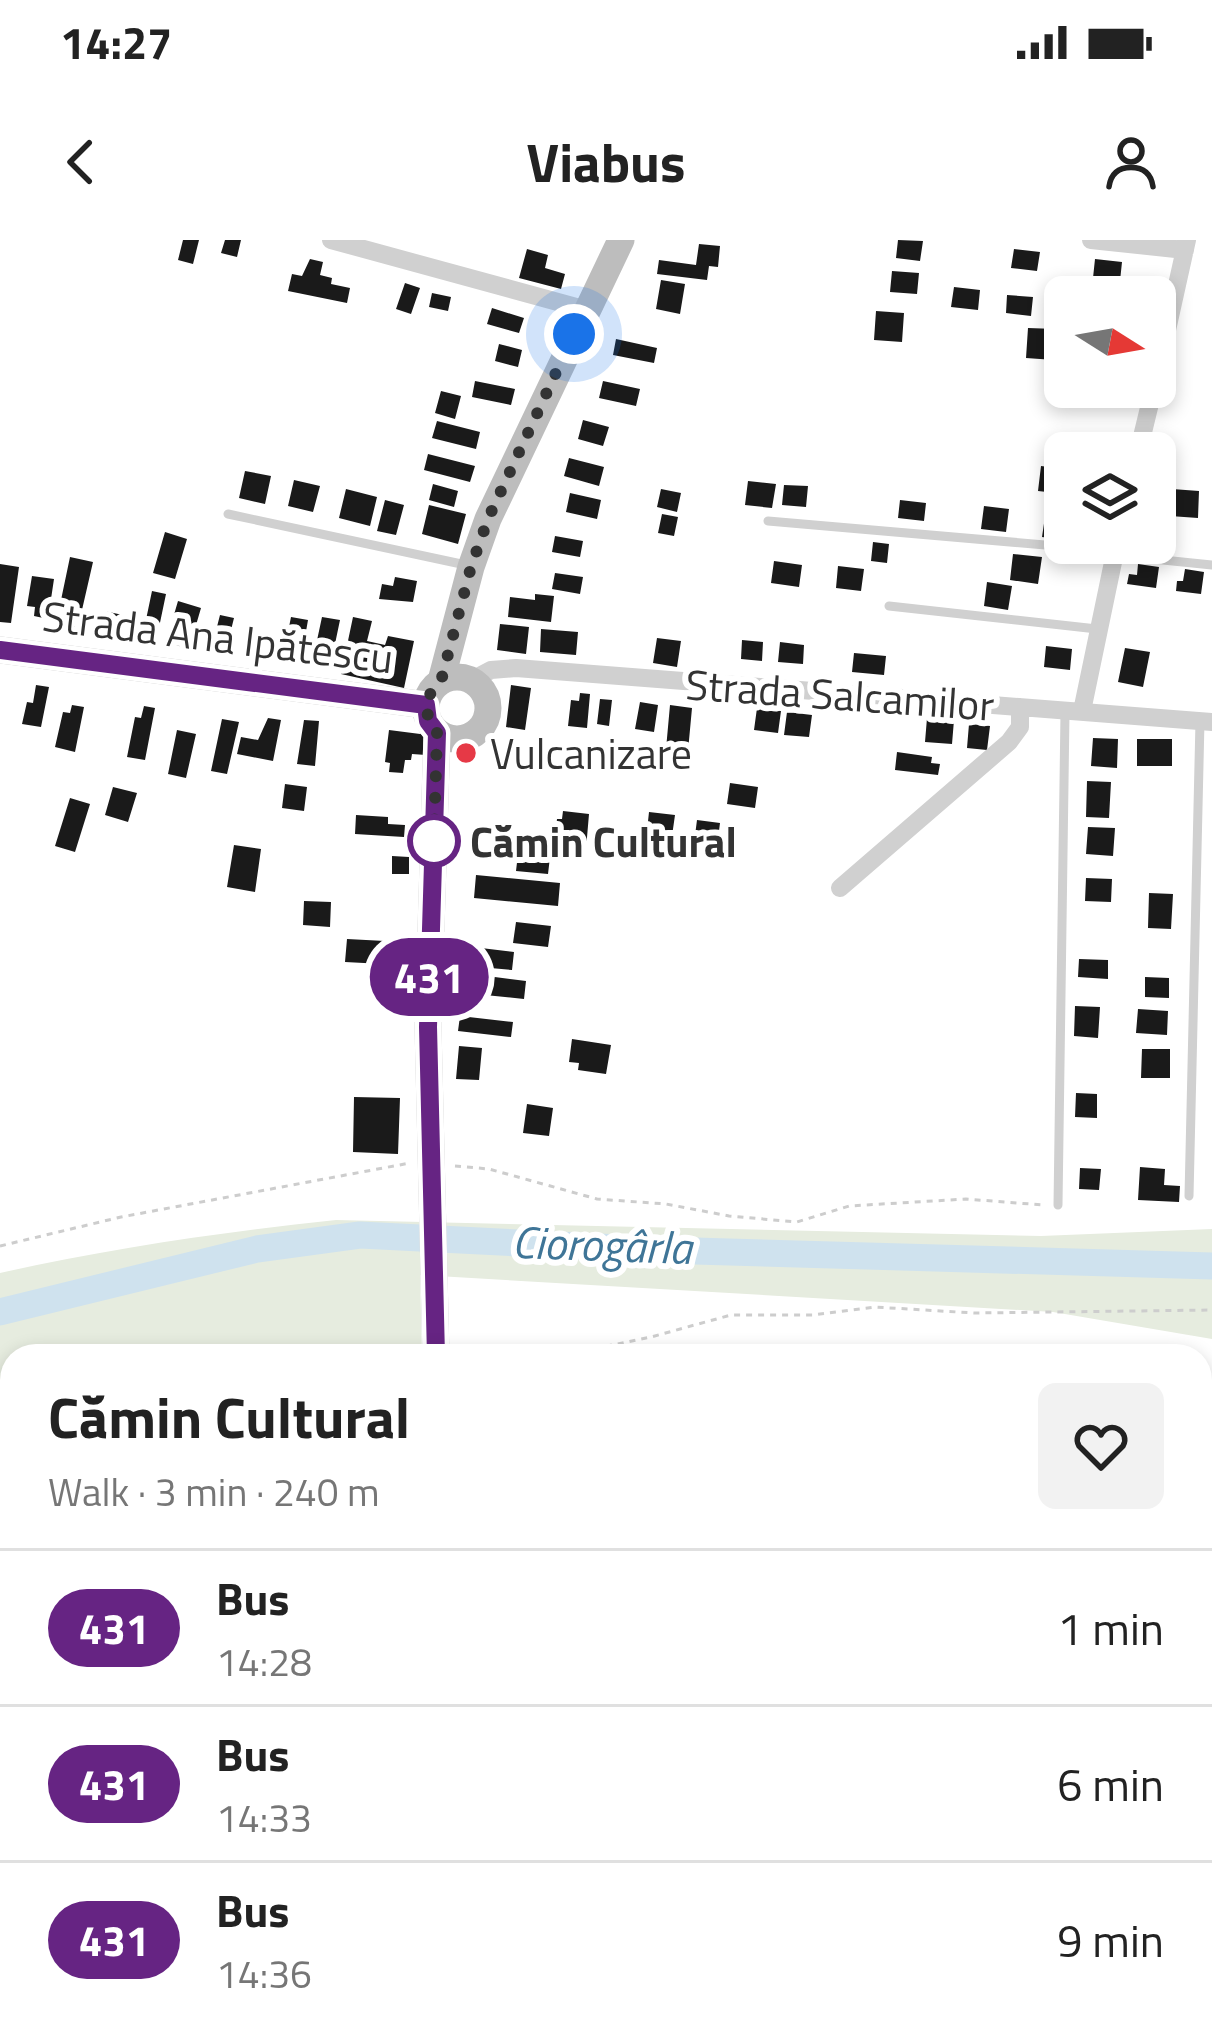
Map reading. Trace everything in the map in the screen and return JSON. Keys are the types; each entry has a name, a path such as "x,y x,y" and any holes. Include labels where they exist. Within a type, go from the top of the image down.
{"main road":[{"path":"459,680 463,598 471,567 508,472 621,240"},
{"name":"Strada Ana Ipătescu","path":"0,650 426,705"},
{"path":"459,680 485,693 488,714 477,733 447,736 428,721 426,705 430,691 459,680"},
{"path":"436,1344 428,1027 436,820 447,736"}],"street":[{"path":"331,240 587,310"},
{"path":"1091,240 1186,245 1176,290"},
{"path":"1073,711 1112,564"},
{"name":"Strada Salcamilor","path":"459,680 516,668 1206,722"},
{"path":"840,888 1014,738 1020,727 1019,707"}],"lane":[{"path":"228,514 471,567"},
{"path":"768,521 1044,544"},
{"path":"1176,559 1212,565"},
{"path":"889,606 1097,629"},
{"path":"1058,1205 1073,711"},
{"path":"1189,1196 1206,722"}],"path":[{"path":"0,1246 121,1217 389,1166 489,1169 597,1199 797,1222 849,1206 965,1199 1015,1206 1058,1205"},
{"path":"616,1344 731,1315 813,1315 875,1307 974,1313 1212,1310"}],"shaded area":[{"path":"336,1220 1041,1236 1212,1229 1212,1339 1053,1312 420,1275 422,1344 0,1344 0,1273"}],"building":[{"path":"183,240 199,240 193,264 178,260"},
{"path":"225,240 241,240 237,257 221,253"},
{"path":"898,240 923,241 920,261 896,258"},
{"path":"699,244 720,246 718,267 709,266 707,280 657,274 659,260 696,265"},
{"path":"527,249 548,255 545,268 565,274 561,289 519,278"},
{"path":"1014,249 1040,252 1037,271 1011,268"},
{"path":"310,259 323,262 320,275 332,278 331,284 350,288 347,303 288,291 292,274 302,276"},
{"path":"1095,259 1122,262 1121,276 1093,276"},
{"path":"892,271 919,273 917,294 890,292"},
{"path":"661,280 685,284 680,314 656,309"},
{"path":"405,283 420,288 411,314 396,309"},
{"path":"954,287 980,290 978,310 951,307"},
{"path":"432,293 451,297 448,311 429,307"},
{"path":"1007,295 1033,297 1031,316 1006,313"},
{"path":"492,308 524,318 519,333 487,324"},
{"path":"876,311 904,313 902,342 874,340"},
{"path":"1028,328 1044,329 1044,359 1026,358"},
{"path":"616,339 657,348 654,363 613,355"},
{"path":"499,344 522,350 518,367 495,361"},
{"path":"475,381 515,389 511,405 472,397"},
{"path":"603,381 640,389 636,406 599,398"},
{"path":"441,391 461,396 455,419 435,413"},
{"path":"583,420 609,427 603,446 578,439"},
{"path":"437,421 480,432 476,449 432,438"},
{"path":"428,454 475,466 470,482 424,470"},
{"path":"569,458 604,467 599,486 564,476"},
{"path":"1041,466 1044,466 1044,492 1038,491"},
{"path":"245,471 271,476 265,504 239,498"},
{"path":"294,480 320,486 313,512 288,506"},
{"path":"748,481 776,484 772,508 745,505"},
{"path":"433,484 458,491 454,507 429,500"},
{"path":"784,485 808,486 806,507 782,505"},
{"path":"346,489 377,497 370,526 339,518"},
{"path":"661,489 681,493 677,512 657,507"},
{"path":"1176,489 1199,491 1198,518 1176,516"},
{"path":"570,493 601,500 597,519 566,512"},
{"path":"385,500 404,505 396,535 377,531"},
{"path":"900,500 926,503 924,521 898,518"},
{"path":"429,505 466,514 458,544 422,534"},
{"path":"984,506 1009,509 1006,532 981,529"},
{"path":"662,514 678,517 674,536 658,533"},
{"path":"165,532 187,539 175,579 153,573"},
{"path":"555,536 583,541 580,557 552,552"},
{"path":"873,542 889,544 887,563 871,561"},
{"path":"1013,554 1042,557 1038,584 1010,580"},
{"path":"70,557 93,562 76,636 67,634 69,627 63,626 69,601 61,600"},
{"path":"774,561 802,565 799,587 771,583"},
{"path":"0,564 19,567 11,623 0,622"},
{"path":"1138,564 1159,567 1156,588 1127,584 1129,574 1137,575"},
{"path":"838,566 864,569 861,591 836,588"},
{"path":"1185,569 1204,572 1201,594 1176,591"},
{"path":"555,573 583,577 580,594 552,589"},
{"path":"32,576 54,579 48,619 34,616 35,607 27,606"},
{"path":"395,577 417,581 413,602 379,599 382,584 393,586"},
{"path":"987,582 1012,586 1008,610 984,606"},
{"path":"152,591 166,594 157,637 143,634"},
{"path":"535,594 554,596 551,622 508,617 510,597 535,600"},
{"path":"178,601 201,608 189,649 166,642"},
{"path":"104,611 123,615 116,643 105,641 107,632 100,630"},
{"path":"220,615 234,618 224,658 210,654"},
{"path":"291,617 308,620 301,660 283,657"},
{"path":"322,617 340,620 331,663 313,659"},
{"path":"353,617 372,621 367,641 385,645 388,636 414,641 404,688 341,674"},
{"path":"500,624 529,627 526,654 497,650"},
{"path":"541,629 578,632 576,655 540,652"},
{"path":"657,638 681,641 677,667 653,663"},
{"path":"742,640 763,642 762,661 741,659"},
{"path":"780,642 804,645 803,664 778,662"},
{"path":"1046,646 1072,649 1070,670 1044,667"},
{"path":"1125,648 1150,652 1143,687 1118,682"},
{"path":"854,653 886,656 884,675 852,672"},
{"path":"36,685 49,687 41,727 22,724"},
{"path":"511,685 531,688 525,730 506,727"},
{"path":"580,693 590,694 587,728 568,726 571,700 579,701"},
{"path":"600,699 612,700 609,726 597,724"},
{"path":"640,702 658,705 654,732 635,729"},
{"path":"72,705 84,707 75,752 55,747 63,712 70,713"},
{"path":"670,705 692,708 688,751 666,749"},
{"path":"144,706 155,708 145,760 127,757 135,717 141,718"},
{"path":"757,708 781,711 778,733 754,730"},
{"path":"787,712 812,715 809,737 784,735"},
{"path":"268,718 281,720 273,761 237,754 241,737 258,740"},
{"path":"927,718 954,720 952,744 925,742"},
{"path":"222,719 239,722 227,774 211,771"},
{"path":"304,720 319,721 315,766 297,764"},
{"path":"969,724 990,726 987,750 967,748"},
{"path":"177,730 196,734 186,778 168,774"},
{"path":"389,730 428,735 426,755 412,754 411,760 405,760 403,773 389,772 390,763 385,762"},
{"path":"1093,738 1118,739 1117,768 1091,766"},
{"path":"1137,739 1172,739 1172,766 1137,766"},
{"path":"897,752 932,757 931,763 940,764 938,775 895,770"},
{"path":"1087,781 1111,782 1109,818 1086,817"},
{"path":"730,783 758,787 755,808 727,804"},
{"path":"285,784 307,787 304,811 282,808"},
{"path":"113,787 137,793 128,822 105,815"},
{"path":"70,798 90,804 75,852 55,846"},
{"path":"563,811 589,814 586,849 559,846 557,819 562,819"},
{"path":"649,812 675,815 671,843 646,840"},
{"path":"356,815 388,817 388,824 405,825 404,837 355,834"},
{"path":"697,820 720,823 716,854 693,851"},
{"path":"1088,827 1115,828 1113,856 1086,854"},
{"path":"495,833 516,836 514,854 493,852"},
{"path":"234,845 261,849 255,892 227,887"},
{"path":"518,854 550,857 548,874 516,871"},
{"path":"392,856 409,857 409,874 392,874"},
{"path":"476,875 560,883 558,906 474,898"},
{"path":"1086,878 1112,879 1111,902 1085,901"},
{"path":"1149,893 1173,894 1171,929 1148,928"},
{"path":"304,901 331,902 330,927 303,925"},
{"path":"516,922 551,926 548,947 513,943"},
{"path":"347,939 385,941 383,964 345,962"},
{"path":"481,948 514,952 512,970 479,967"},
{"path":"1079,959 1108,960 1108,979 1078,977"},
{"path":"487,976 526,981 524,999 485,995"},
{"path":"1145,977 1169,978 1169,998 1145,997"},
{"path":"1075,1006 1100,1007 1098,1038 1074,1036"},
{"path":"1138,1009 1168,1011 1167,1035 1136,1033"},
{"path":"460,1016 513,1022 511,1037 458,1031"},
{"path":"572,1039 611,1045 606,1074 578,1070 579,1063 569,1062"},
{"path":"459,1046 482,1048 479,1080 456,1079"},
{"path":"1142,1049 1170,1049 1170,1078 1141,1078"},
{"path":"1076,1093 1097,1094 1097,1118 1075,1117"},
{"path":"354,1097 400,1098 398,1154 353,1152"},
{"path":"527,1104 553,1108 549,1136 523,1133"},
{"path":"1140,1167 1165,1169 1164,1185 1180,1186 1179,1202 1138,1200"},
{"path":"1080,1168 1101,1169 1099,1190 1079,1189"}],"waterway":[{"name":"Ciorogârla","path":"0,1312 257,1249 360,1235 660,1250 1212,1266"}],"bus line":[{"name":"431","path":"0,650 426,705 428,721 437,733 428,1027 436,1344"}],"place":[{"name":"Vulcanizare","path":"466,753"},
{"name":"Cămin Cultural","path":"434,841"}],"route":[{"path":"434,841 437,733 428,721 427,698 441,681 488,519 574,334"}]}
